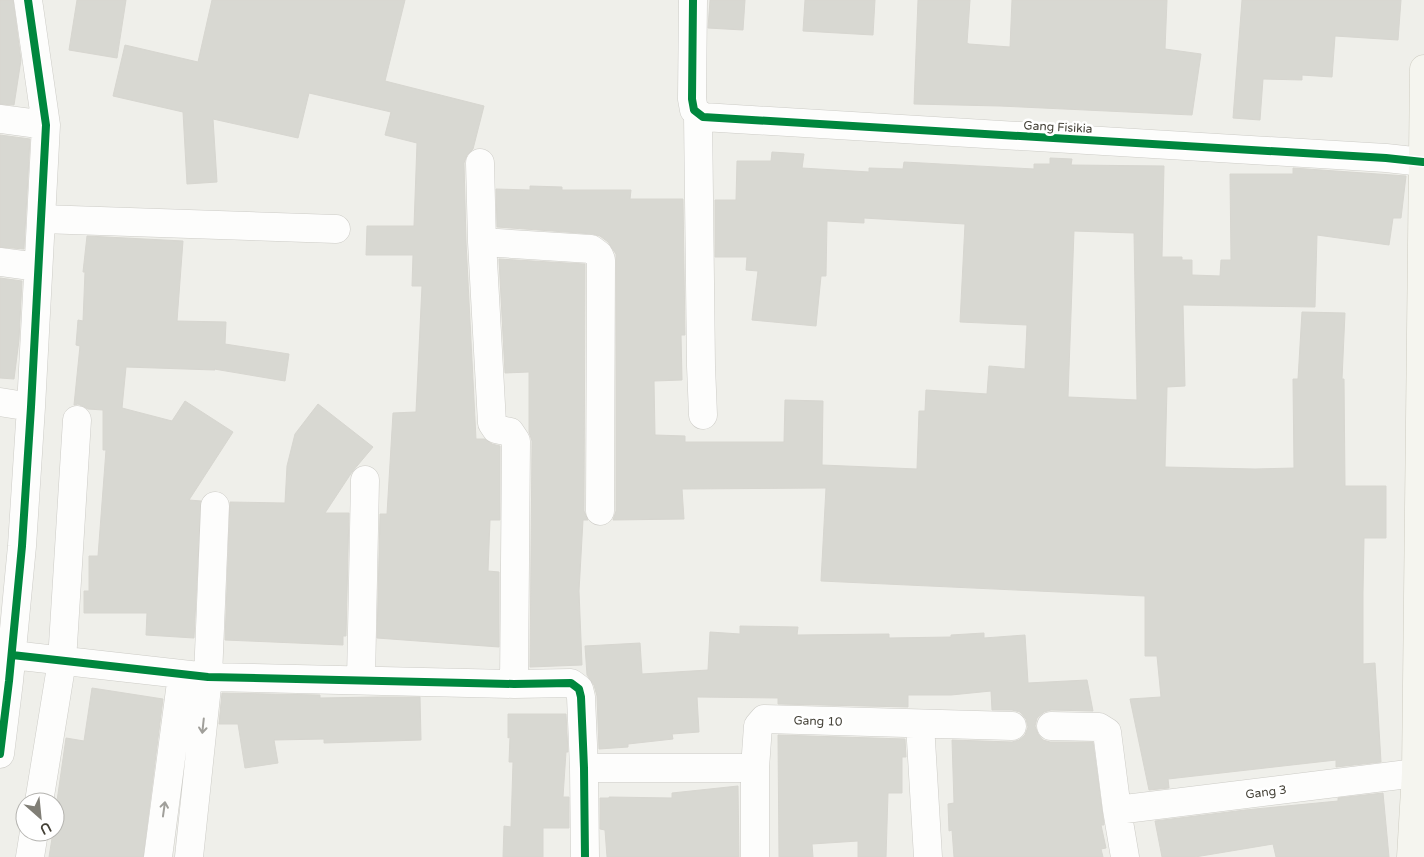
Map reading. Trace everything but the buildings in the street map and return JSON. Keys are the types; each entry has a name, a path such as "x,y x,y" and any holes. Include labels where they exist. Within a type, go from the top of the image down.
{"main road":[{"path":"1411,857 1416,773 1424,69"}],"street":[{"path":"0,754 7,672 11,545 31,406 46,125 28,0"},
{"path":"693,0 692,99 696,112 703,414"},
{"name":"Gang Fisikia","path":"696,112 703,117 1386,158 1423,162"},
{"path":"0,119 46,125"},
{"path":"480,163 482,242 492,423 496,428 510,432 516,440 514,684"},
{"path":"41,219 336,230"},
{"path":"482,242 592,249 599,255 601,260 600,511"},
{"path":"0,262 38,267"},
{"path":"0,402 31,406"},
{"path":"41,792 62,661 77,420"},
{"path":"360,680 365,480"},
{"path":"158,857 195,676 216,506"},
{"path":"7,672 62,661 195,676 514,684 571,683 579,689 584,768 585,857"},
{"path":"189,857 195,676"},
{"name":"Gang 10","path":"755,857 755,768 758,726 764,719 1012,726"},
{"path":"920,724 928,857"},
{"path":"1052,726 1099,727 1107,732 1125,857"},
{"path":"584,768 755,768"},
{"name":"Gang 3","path":"1117,810 1416,773"},
{"path":"30,857 32,842"}],"cycle path":[{"path":"0,754 22,546 46,125 28,0"},
{"path":"693,0 692,99 694,110 703,117 1386,158 1423,162"},
{"path":"12,655 208,677 514,684 571,683 579,689 581,697 585,857"}]}
